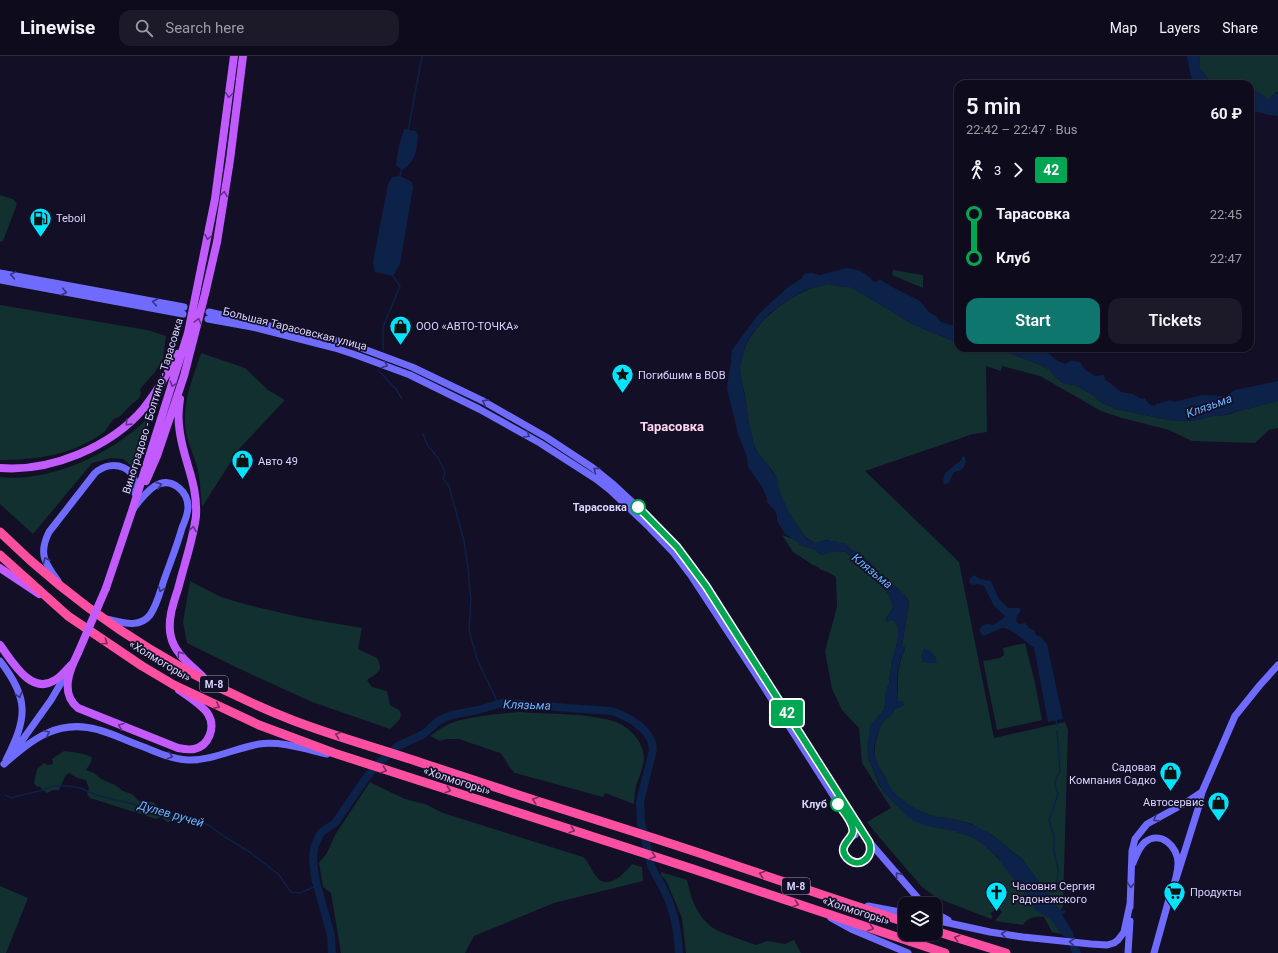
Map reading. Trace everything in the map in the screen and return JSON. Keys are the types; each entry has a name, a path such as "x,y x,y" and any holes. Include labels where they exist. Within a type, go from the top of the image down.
{"highway":[{"name":"«Холмогоры»","path":"0,532 17,549 67,592 100,617 153,650 208,681 293,720 898,920"},
{"name":"«Холмогоры»","path":"0,556 68,616 151,672 174,686 259,725 294,739 411,779 693,869 945,953"},
{"path":"942,933 1006,953"}],"main road":[{"name":"Виноградово - Болтино - Тарасовка","path":"132,511 188,334 215,199 234,56"},
{"name":"Виноградово - Болтино - Тарасовка","path":"132,511 157,456 184,376 205,294 217,242 230,160 243,56"},
{"path":"0,468 32,467 68,459 99,444 122,429 143,409 162,382 188,334"},
{"path":"184,376 178,421 196,495 196,516 192,537 172,607 170,623 171,637 175,647 184,660 208,681"},
{"path":"132,511 106,588 72,664 67,690 71,701 78,708 178,748 190,750 195,749 204,744 208,738 211,732 210,720 208,714 204,710 174,686"},
{"path":"0,568 51,602"},
{"path":"0,645 25,676 29,680 37,683 45,684 56,680 72,664"}],"street":[{"path":"0,273 26,281 183,310"},
{"path":"0,280 26,281"},
{"name":"Большая Тарасовская улица","path":"850,837 853,829 849,820 692,577 668,547 610,490 596,479 540,443 479,409 410,375 335,348 209,315 328,338 353,345 412,367 483,401 577,457 607,479 643,511 688,561 723,612 868,840 917,897"},
{"path":"67,592 46,562 43,546 48,532 95,473 102,468 114,465 122,466 133,475 136,486 132,511"},
{"path":"100,617 134,624 143,621 153,611 183,527 187,513 187,501 182,491 177,486 172,484 160,484 148,491 132,511"},
{"path":"0,662 16,684 21,699 22,710 18,737 2,767"},
{"path":"2,767 25,738 72,664"},
{"path":"1155,953 1202,792 1235,716 1260,685 1278,666"},
{"path":"2,767 25,746 48,732 67,727 100,730 164,755 182,759 204,759 258,744 276,743 355,760"},
{"path":"1128,953 1131,867 1132,851 1135,839 1147,824 1202,792"},
{"path":"858,835 868,840 871,849 867,859 862,862 853,862 846,857 844,851 845,842 850,837 858,835"},
{"path":"1131,867 1138,851 1146,841 1152,838 1160,838 1171,844 1176,853 1178,863 1176,879"},
{"path":"837,900 898,912"},
{"path":"942,921 990,932 1101,945 1114,943 1122,936 1130,904"},
{"path":"820,912 851,929 908,953"},
{"path":"942,916 957,924"}],"green space":[{"path":"1200,56 1278,56 1278,92 1276,92 1270,100 1261,94 1256,92 1254,93 1254,80 1209,80 1199,67"},
{"path":"0,195 13,199 17,204 3,241 0,242"},
{"path":"893,270 923,275 923,288 892,275"},
{"path":"828,284 850,287 912,324 954,341 954,352 1006,352 1041,365 1050,370 1061,382 1075,385 1093,395 1102,403 1116,409 1169,420 1193,421 1212,416 1231,414 1278,401 1278,428 1269,430 1255,443 1192,441 1169,430 1101,411 1040,376 1002,366 1001,371 986,366 987,432 973,434 865,471 959,562 994,738 1065,722 1068,730 1063,906 1060,911 1023,860 991,834 980,830 972,824 932,816 909,805 892,790 875,758 875,749 880,726 895,709 904,705 901,701 898,701 898,674 900,662 905,649 902,646 909,602 897,588 844,543 826,540 815,543 803,534 794,522 780,494 778,481 775,475 755,447 747,415 740,370 743,353 748,341 763,321 783,304 813,288"},
{"path":"0,305 147,330 166,336 163,359 155,372 140,389 141,393 139,399 119,417 115,418 104,432 92,440 54,455 27,459 0,460"},
{"path":"201,353 245,368 268,390 285,400 239,449 202,507 198,470 185,428 186,404"},
{"path":"153,413 136,470 123,459 111,458 92,463 33,534 0,504 0,477 20,478 41,475 83,462 122,440 139,427"},
{"path":"782,535 796,540 800,545 814,549 822,555 834,551 846,552 872,575 890,596 893,607 886,618 895,621 898,628 898,637 896,651 892,660 884,710 870,726 868,759 879,785 897,806 943,828 976,839 984,845 1007,869 1035,906 1043,914 1053,920 1061,934 1052,932 1044,917 1032,918 1027,920 1023,925 995,921 1002,912 997,907 990,914 993,916 991,919 942,900 942,897 936,897 922,887 867,822 891,808 862,763 859,728 842,710 832,689 825,651 837,607 836,577 821,570 793,552"},
{"path":"190,581 221,597 248,605 304,618 362,628 358,649 377,658 380,666 378,672 367,680 372,687 387,691 390,705 399,710 401,714 400,719 390,729 312,702 187,643 183,622"},
{"path":"1025,643 1042,720 997,730 983,661 1000,658 1004,655 1003,648"},
{"path":"519,712 568,714 606,719 616,722 631,731 641,746 644,757 636,786 634,804 605,793 603,797 515,773 500,753 459,739 447,739 440,741 430,736 454,722 495,714"},
{"path":"64,751 92,757 86,770 94,773 101,779 115,785 123,791 132,794 139,801 153,802 159,807 164,808 171,815 173,819 172,822 167,822 161,817 156,819 90,798 87,794 89,789 86,780 77,778 69,773 65,776 59,790 53,790 47,793 39,786 37,787 34,783 37,769 44,763 48,765 53,764 52,759"},
{"path":"370,782 405,799 425,804 443,813 583,857 594,874 600,880 605,882 610,882 616,879 632,864 642,867 643,881 554,903 474,936 465,953 341,953 331,893 323,887 319,863 327,853 335,835"},
{"path":"661,872 687,880 697,909 712,927 756,945 767,941 785,944 794,940 801,953 686,953 682,918 666,880 661,876"},
{"path":"0,886 28,898 6,953 0,953"}],"water":[{"path":"1187,56 1200,56 1199,67 1209,80 1193,80"},
{"path":"1254,91 1262,94 1270,100 1271,96 1278,92 1278,116 1254,111"},
{"path":"404,129 416,131 418,135 415,155 411,163 402,170 396,165 399,145"},
{"path":"400,176 412,182 413,188 400,264 393,276 375,272 373,262 388,184 392,177"},
{"path":"846,268 855,269 862,272 874,282 878,281 879,279 920,301 929,312 936,316 941,322 954,326 954,341 912,324 850,287 828,284 805,290 769,314 752,333 745,347 740,367 749,423 755,448 777,478 779,489 787,508 807,539 815,543 824,540 844,543 869,561 883,577 903,593 909,602 902,646 905,646 905,648 899,665 897,680 898,701 903,701 904,705 895,709 883,722 877,735 874,750 875,757 882,773 892,790 904,801 927,814 971,824 987,831 1023,860 1060,911 1064,910 1066,912 1062,915 1073,932 1081,953 1072,953 1067,938 1061,934 1049,917 1036,911 1020,886 997,856 980,842 955,831 927,826 915,822 883,792 868,759 867,747 870,726 884,710 892,660 898,637 898,628 895,621 892,620 887,622 885,620 893,607 890,596 872,575 846,552 834,551 822,555 814,549 800,545 785,534 777,521 775,511 767,502 767,498 762,487 748,467 747,457 738,434 727,389 732,350 757,316 787,288 802,278 804,274 811,273 820,275"},
{"path":"1006,352 1046,352 1064,364 1073,360 1079,362 1084,369 1095,376 1104,375 1105,380 1121,392 1133,394 1142,399 1145,398 1149,404 1153,406 1170,400 1174,402 1202,395 1226,396 1235,390 1278,381 1278,401 1220,416 1212,416 1193,421 1169,420 1116,409 1102,403 1093,395 1075,385 1061,382 1050,370 1041,365"},
{"path":"963,456 965,457 966,462 963,468 954,472 949,482 944,484 943,480 945,473 960,461"},
{"path":"974,575 980,579 991,581 999,599 1008,608 1020,608 1021,610 1016,621 1019,624 1025,623 1047,644 1063,719 1048,722 1034,648 1014,633 1003,628 984,636 979,631 982,625 993,625 1005,616 994,606 984,586 978,584 972,585 969,582 970,578"},
{"path":"924,648 933,654 937,663 922,662 921,655"}],"waterway":[{"path":"408,131 422,56"},
{"path":"400,176 402,168"},
{"path":"383,350 383,327 400,286 393,276"},
{"path":"378,370 396,389 402,399"},
{"path":"423,434 428,446 438,458 445,472 443,479 449,486 464,541 468,569 471,600 469,630 477,659 498,703"},
{"name":"Клязьма","path":"332,953 331,935 315,878 313,859 314,848 320,834 335,823 366,778 377,765 398,746 424,734 437,722 444,718 505,702 611,711 632,720 649,736 653,750 640,802 641,822 651,865 673,913 678,936 679,953"},
{"path":"1056,720 1057,726"},
{"path":"1046,895 1054,889 1057,882 1058,869 1054,851 1054,835 1049,820 1058,794 1055,783 1060,772 1057,731"},
{"name":"Дулев ручей","path":"5,795 11,798 43,790 52,786 68,786 80,788 99,796 162,811 210,826 250,852 279,875 291,892 300,893 316,886"}],"bus line":[{"name":"42","path":"638,507 677,547 706,586 871,845 870,854 867,859 862,862 853,862 848,859 845,854 845,842 852,835 853,829 849,820 838,804"}],"place":[{"name":"Teboil","path":"40,238"},
{"name":"ООО «АВТО-ТОЧКА»","path":"400,346"},
{"name":"Погибшим в ВОВ","path":"622,394"},
{"name":"Авто 49","path":"243,480"},
{"name":"Тарасовка","path":"638,507"},
{"name":"Садовая Компания Садко","path":"1171,792"},
{"name":"Клуб","path":"838,804"},
{"name":"Автосервис","path":"1219,822"},
{"name":"Часовня Сергия Радонежского","path":"996,912"},
{"name":"Продукты","path":"1175,912"}],"district":[{"name":"Тарасовка","path":"672,426"}]}
